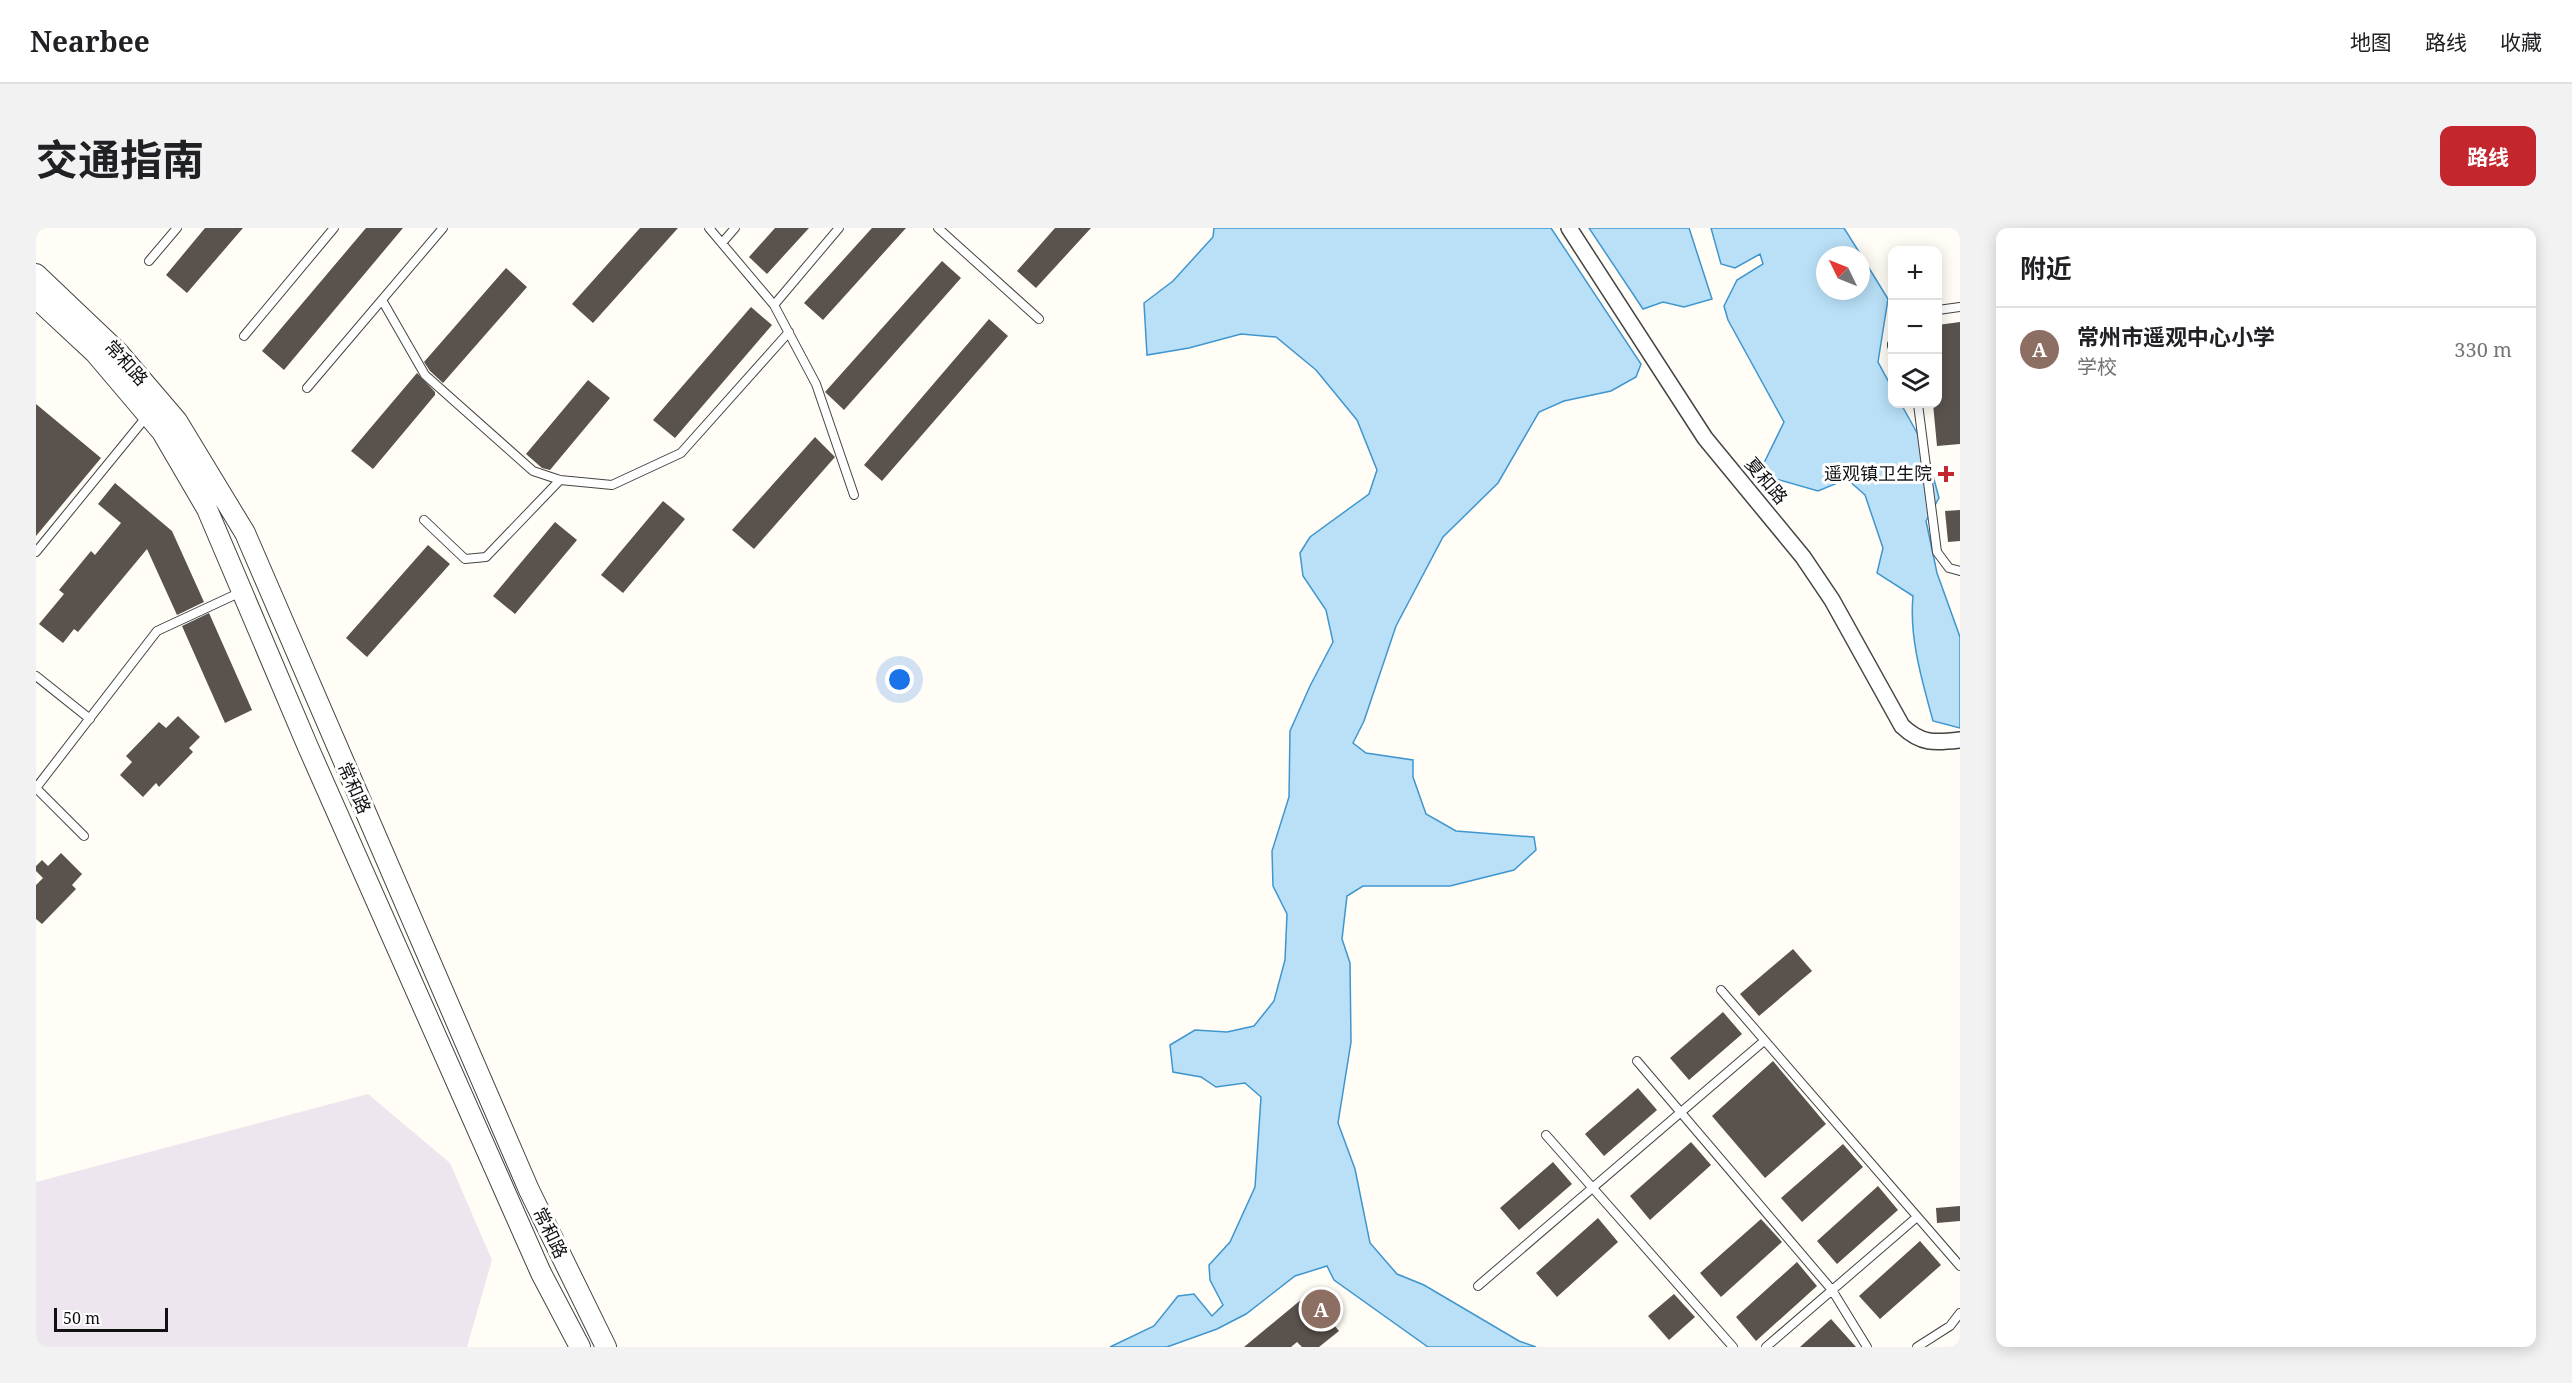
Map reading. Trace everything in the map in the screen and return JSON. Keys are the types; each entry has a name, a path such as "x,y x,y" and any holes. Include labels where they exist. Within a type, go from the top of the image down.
{"street":[{"name":"夏和路","path":"1569,228 1705,438 1803,557 1832,600 1902,726 1915,738 1941,742 1960,740"},
{"name":"常和路","path":"36,273 118,352 177,421 245,533 529,1190 606,1347"},
{"name":"常和路","path":"36,298 95,352 162,432 207,509 308,747 536,1262 580,1347"}],"lane":[{"path":"149,261 177,228"},
{"path":"244,336 334,228"},
{"path":"307,388 442,228"},
{"path":"709,228 774,305 789,332 816,384 854,495"},
{"path":"722,243 735,228"},
{"path":"774,305 839,228"},
{"path":"938,228 1039,319"},
{"path":"382,300 425,375 533,471 560,480 612,485 681,453 789,332"},
{"path":"1942,310 1960,308"},
{"path":"1919,408 1937,552 1949,568 1960,571"},
{"path":"36,552 148,415"},
{"path":"424,520 465,559 486,557 560,480"},
{"path":"84,836 36,788 157,631 242,591"},
{"path":"36,676 90,719"},
{"path":"1721,990 1960,1266"},
{"path":"1478,1286 1764,1041"},
{"path":"1637,1061 1832,1290 1867,1347"},
{"path":"1546,1135 1733,1347"},
{"path":"1766,1347 1917,1217"},
{"path":"1917,1347 1950,1326 1960,1313"}],"shaded area":[{"path":"368,1094 450,1163 492,1260 467,1347 36,1347 36,1182"}],"water":[{"path":"1214,228 1551,228 1641,364 1636,377 1611,391 1564,401 1539,412 1498,483 1443,537 1396,626 1364,721 1353,743 1366,753 1413,760 1413,777 1426,814 1456,831 1534,837 1536,850 1514,870 1450,886 1363,886 1347,896 1342,939 1350,963 1351,1042 1338,1123 1355,1169 1370,1243 1397,1274 1424,1285 1519,1341 1536,1347 1428,1347 1334,1280 1327,1266 1295,1276 1246,1314 1217,1329 1167,1347 1110,1347 1154,1326 1178,1296 1194,1294 1212,1316 1223,1305 1210,1280 1209,1265 1230,1242 1255,1187 1261,1097 1245,1083 1216,1087 1201,1077 1173,1072 1170,1045 1195,1030 1227,1032 1254,1026 1274,1001 1285,960 1287,914 1273,886 1272,851 1289,797 1290,731 1333,642 1326,610 1303,576 1300,553 1310,537 1369,494 1377,470 1357,420 1316,370 1276,337 1241,334 1189,348 1147,355 1144,303 1173,281 1213,237"},
{"path":"1589,228 1689,228 1712,299 1684,307 1663,302 1643,309"},
{"path":"1711,228 1844,228 1855,246 1816,246 1816,300 1870,300 1870,270 1888,299 1878,362 1888,381 1888,408 1903,408 1926,449 1939,498 1926,521 1937,573 1960,637 1960,728 1933,721 1915,643 1913,596 1877,573 1883,548 1865,495 1847,479 1818,491 1773,478 1764,463 1784,422 1728,320 1724,306 1737,280 1763,264 1760,254 1735,268 1721,264"}],"building":[{"path":"205,228 243,228 187,293 166,275"},
{"path":"366,228 403,228 284,370 262,351"},
{"path":"640,228 678,228 593,323 572,304"},
{"path":"775,228 809,228 767,274 749,257"},
{"path":"872,228 906,228 823,320 804,303"},
{"path":"1055,228 1091,228 1036,288 1017,271"},
{"path":"942,261 961,278 844,410 825,392"},
{"path":"506,268 527,287 443,383 424,362"},
{"path":"751,307 772,325 675,438 653,420"},
{"path":"989,319 1008,336 882,481 864,465"},
{"path":"1960,322 1960,444 1937,446 1933,408 1942,408 1942,324"},
{"path":"417,373 435,392 435,395 373,469 351,451"},
{"path":"588,380 610,398 550,470 542,468 526,454"},
{"path":"36,404 101,458 36,536"},
{"path":"815,437 835,457 754,549 732,530"},
{"path":"115,483 172,531 204,602 177,615 147,549 78,632 74,629 63,643 39,624 64,594 59,590 91,551 95,555 121,523 98,504"},
{"path":"663,501 685,519 623,593 601,575"},
{"path":"1960,510 1960,541 1948,542 1945,511"},
{"path":"555,522 577,540 515,614 493,596"},
{"path":"428,545 450,564 367,657 346,638"},
{"path":"209,613 252,710 225,723 182,626"},
{"path":"178,716 200,737 189,748 193,752 159,787 156,783 143,797 120,775 132,762 126,756 159,722 166,728"},
{"path":"61,853 82,874 72,885 76,889 42,924 36,919 36,885 43,878 36,871 36,866 42,860 48,866"},
{"path":"1793,949 1812,971 1759,1016 1740,994"},
{"path":"1723,1012 1742,1034 1689,1080 1670,1058"},
{"path":"1773,1061 1826,1124 1765,1178 1712,1116"},
{"path":"1638,1088 1657,1110 1604,1156 1585,1134"},
{"path":"1691,1142 1711,1165 1650,1220 1630,1196"},
{"path":"1843,1144 1863,1167 1802,1222 1781,1198"},
{"path":"1553,1162 1572,1184 1519,1230 1500,1208"},
{"path":"1878,1186 1898,1210 1837,1264 1817,1241"},
{"path":"1960,1206 1960,1221 1937,1223 1936,1208"},
{"path":"1598,1218 1618,1242 1557,1297 1536,1273"},
{"path":"1761,1219 1782,1242 1721,1297 1700,1273"},
{"path":"1920,1241 1941,1265 1880,1319 1859,1296"},
{"path":"1797,1262 1817,1286 1756,1341 1736,1317"},
{"path":"1308,1294 1339,1331 1319,1347 1302,1347 1297,1342 1291,1347 1244,1347"},
{"path":"1674,1294 1695,1317 1669,1340 1648,1316"},
{"path":"1831,1319 1856,1347 1800,1347"}],"place":[{"name":"遥观镇卫生院","path":"1946,474"},
{"name":"常州市遥观中心小学","path":"1321,1309"}]}
